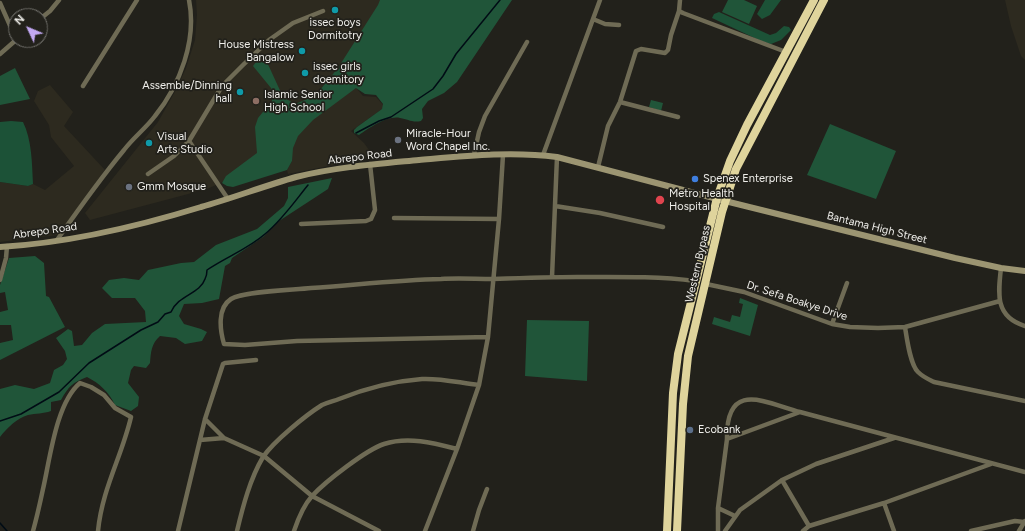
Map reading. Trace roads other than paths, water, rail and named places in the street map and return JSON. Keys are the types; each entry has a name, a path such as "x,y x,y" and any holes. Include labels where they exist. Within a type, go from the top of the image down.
{"highway":[{"name":"Western Bypass","path":"667,531 674,383 678,354 695,281 717,198 723,177 737,146 814,0"},
{"name":"Western Bypass","path":"677,531 685,382 688,356 725,201 736,169 749,142 824,0"},
{"path":"674,383 685,382"}],"main road":[{"name":"Abrepo Road","path":"0,247 57,240 128,227 228,199 297,177 326,170 370,164 474,155 503,154 543,155 557,157 725,201"},
{"name":"Bantama High Street","path":"725,201 955,258 1001,268 1025,271"}],"street":[{"path":"48,13 59,0"},
{"path":"83,86 136,0"},
{"path":"57,240 124,149 155,116 175,86 181,71 190,33 191,13 189,0"},
{"path":"543,155 600,0"},
{"path":"598,167 608,126 620,102 636,51 641,48 665,53 668,50 679,11 680,0"},
{"path":"0,2 8,20"},
{"path":"148,174 174,156 189,141 222,86 242,64 269,40 293,23 323,11"},
{"path":"679,11 699,20 786,52"},
{"path":"593,18 605,24 619,25"},
{"path":"474,155 478,132 485,116 527,42"},
{"path":"0,54 8,46"},
{"path":"620,102 678,117"},
{"path":"189,141 228,199"},
{"path":"425,531 457,449 479,385 488,337 499,219 503,154"},
{"path":"552,277 557,157"},
{"path":"301,224 366,221 371,219 375,210 370,164"},
{"path":"555,206 600,213 663,227"},
{"path":"394,218 499,219"},
{"path":"0,280 7,246"},
{"path":"1001,268 999,290 1002,309 1007,317 1014,322 1025,326"},
{"path":"488,337 389,338 297,341 245,345 224,344 221,330 221,319 222,310 226,303 232,298 259,293 441,279 645,277 695,281"},
{"path":"832,324 847,283"},
{"name":"Dr. Sefa Boakye Drive","path":"706,284 744,292 832,324 850,327 904,327 1000,301"},
{"path":"904,327 912,362 916,371 924,378 934,382 1025,401"},
{"path":"178,531 205,419 223,364 244,360 256,360"},
{"path":"237,531 244,503 254,476 264,456 288,430 323,405 355,393 404,381 422,379 479,385"},
{"path":"33,531 54,439 63,408 76,386 80,383 91,387 104,395 115,408 131,417 106,489 99,516 98,531"},
{"path":"718,531 718,508 729,414 739,402 746,399 755,399 894,438 1025,472"},
{"path":"727,439 800,412"},
{"path":"205,419 224,438 264,456 312,496 379,531"},
{"path":"200,440 224,438"},
{"path":"725,531 735,516 747,504 782,480 816,464 894,438"},
{"path":"294,531 305,506 312,496 330,479 349,465 384,444 406,440 434,443 457,449"},
{"path":"803,531 809,526 884,503 992,464"},
{"path":"782,480 809,526"},
{"path":"473,531 487,489"},
{"path":"884,503 894,531"},
{"path":"718,508 735,516"},
{"path":"971,531 1015,521 1025,522 1019,531"}],"waterway":[{"path":"356,133 379,121 391,117 433,89 443,76 456,54 500,0"},
{"path":"0,421 21,414 59,392 89,363 141,330 158,322 165,314 171,312 174,306 199,288 205,279 207,270 251,244 271,229 308,185"},
{"path":"0,523 7,531"}],"place":[{"name":"issec boys Dormitotry","path":"335,10"},
{"name":"House Mistress Bangalow","path":"302,51"},
{"name":"issec girls doemitory","path":"305,73"},
{"name":"Assemble/Dinning hall","path":"240,92"},
{"name":"Islamic Senior High School","path":"256,101"},
{"name":"Miracle-Hour Word Chapel Inc.","path":"398,140"},
{"name":"Visual Arts Studio","path":"149,143"},
{"name":"Spenex Enterprise","path":"695,179"},
{"name":"Gmm Mosque","path":"129,187"},
{"name":"Metro Health Hospital","path":"660,200"},
{"name":"Ecobank","path":"690,430"}]}
